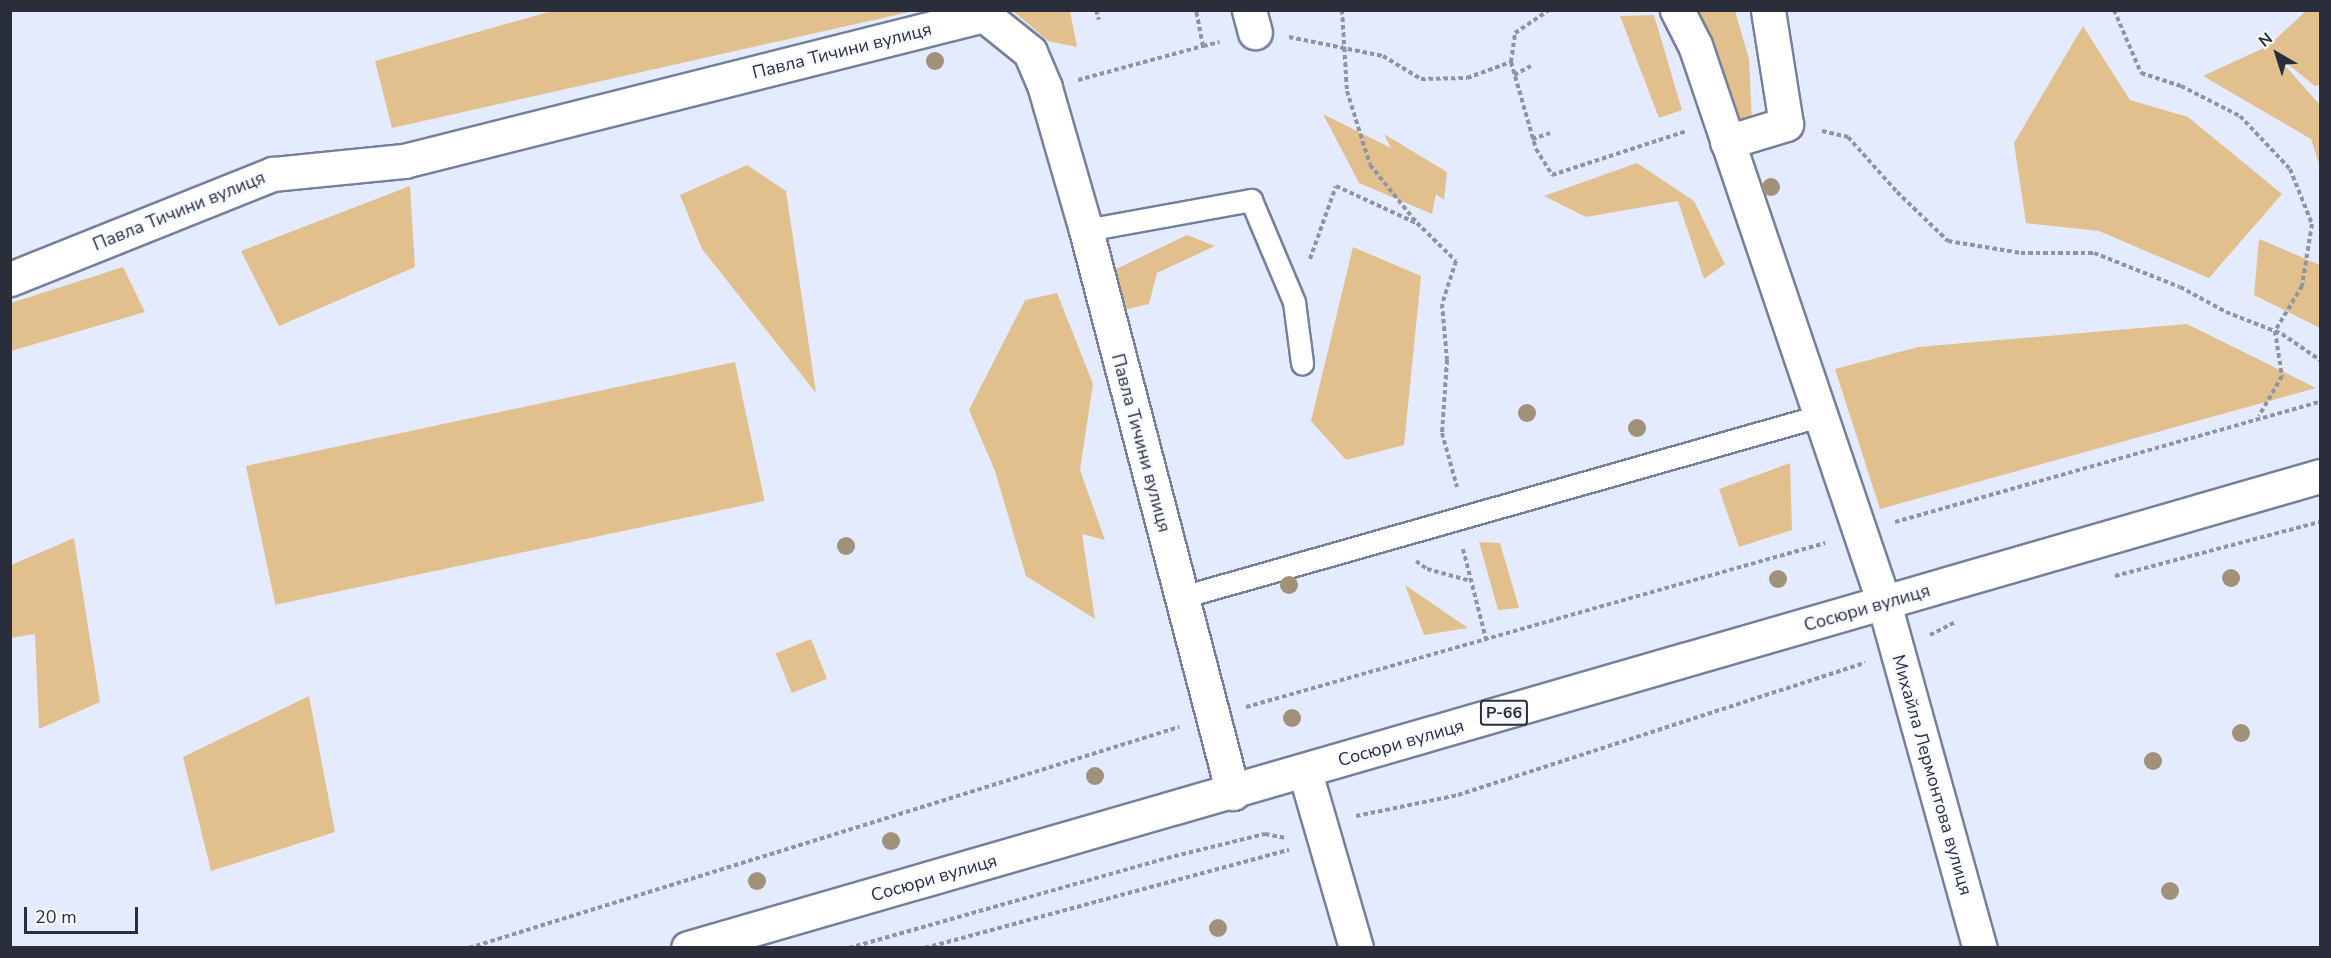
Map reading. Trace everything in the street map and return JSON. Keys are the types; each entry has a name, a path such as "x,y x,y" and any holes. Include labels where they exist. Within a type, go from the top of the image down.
{"street":[{"name":"Михайла Лермонтова вулиця","path":"1677,10 1695,45 1884,603 1980,948"},
{"path":"1724,132 1786,124 1768,10"},
{"name":"Павла Тичини вулиця","path":"10,279 273,174 404,161 983,13 1030,52 1045,88 1086,230 1233,793"},
{"name":"Сосюри вулиця","path":"688,948 1233,793 2320,477"},
{"path":"1305,772 1318,839 1356,948"}],"lane":[{"path":"1086,230 1251,200 1294,302 1302,363"},
{"path":"1182,597 1819,416"}],"path":[{"path":"1096,10 1100,20"},
{"path":"1196,10 1203,46"},
{"path":"1341,10 1347,91 1370,165 1417,224 1456,261 1442,304 1447,360 1442,433 1471,581 1486,639"},
{"path":"1549,10 1515,33 1510,62 1532,139 1552,175 1724,132"},
{"path":"2114,10 2141,73 2181,86 2240,116 2290,169 2312,224 2302,285 2275,332 2282,376 2259,417"},
{"path":"1045,88 1203,46 1252,21 1344,50 1383,56 1421,80 1467,78 1510,62"},
{"path":"1514,75 1531,66"},
{"path":"1786,124 1848,137 1897,192 1948,241 2021,253 2094,253 2180,287 2226,312 2275,332 2320,360"},
{"path":"1532,139 1550,133"},
{"path":"1294,302 1336,186 1417,224"},
{"path":"469,948 1213,717 2259,417 2320,402"},
{"path":"2111,577 2320,522"},
{"path":"1386,539 1427,569 1471,581"},
{"path":"925,948 1318,839 1774,695 1897,652 1964,617"},
{"path":"849,948 1265,834 1318,839"}],"shaded area":[{"path":"2307,10 2320,11 2320,85 2315,86 2272,51 2320,105 2320,167 2311,139 2203,76 2268,46"},
{"path":"552,11 914,11 392,128 375,61"},
{"path":"1013,11 1070,11 1077,47 1048,41"},
{"path":"1699,11 1735,11 1749,59 1752,123 1737,122"},
{"path":"1654,15 1682,110 1659,118 1620,16"},
{"path":"2083,26 2130,100 2188,117 2282,194 2209,278 2099,231 2026,223 2014,143"},
{"path":"1323,114 1391,148 1384,134 1447,172 1444,200 1436,194 1432,214 1359,183"},
{"path":"1637,163 1694,201 1725,264 1704,279 1678,201 1586,217 1544,196"},
{"path":"747,165 786,191 816,393 702,249 680,195"},
{"path":"410,186 415,267 279,326 241,251"},
{"path":"1187,235 1215,246 1157,273 1149,304 1123,310 1112,271"},
{"path":"2259,239 2320,265 2320,328 2254,295"},
{"path":"1353,247 1421,276 1404,445 1346,460 1311,421"},
{"path":"123,267 145,312 11,351 11,303"},
{"path":"1057,293 1093,384 1080,470 1105,540 1082,534 1095,619 1026,576 995,471 969,410 1025,300"},
{"path":"2187,324 2316,388 1880,509 1835,369 1918,347"},
{"path":"735,362 765,501 275,605 246,466"},
{"path":"1790,463 1792,530 1739,547 1719,489"},
{"path":"74,538 100,702 39,729 35,634 11,638 11,565"},
{"path":"1479,542 1500,543 1519,608 1498,610"},
{"path":"1405,585 1468,628 1424,635"},
{"path":"811,639 827,679 792,693 776,653"},
{"path":"309,696 335,832 211,871 183,757"}]}
